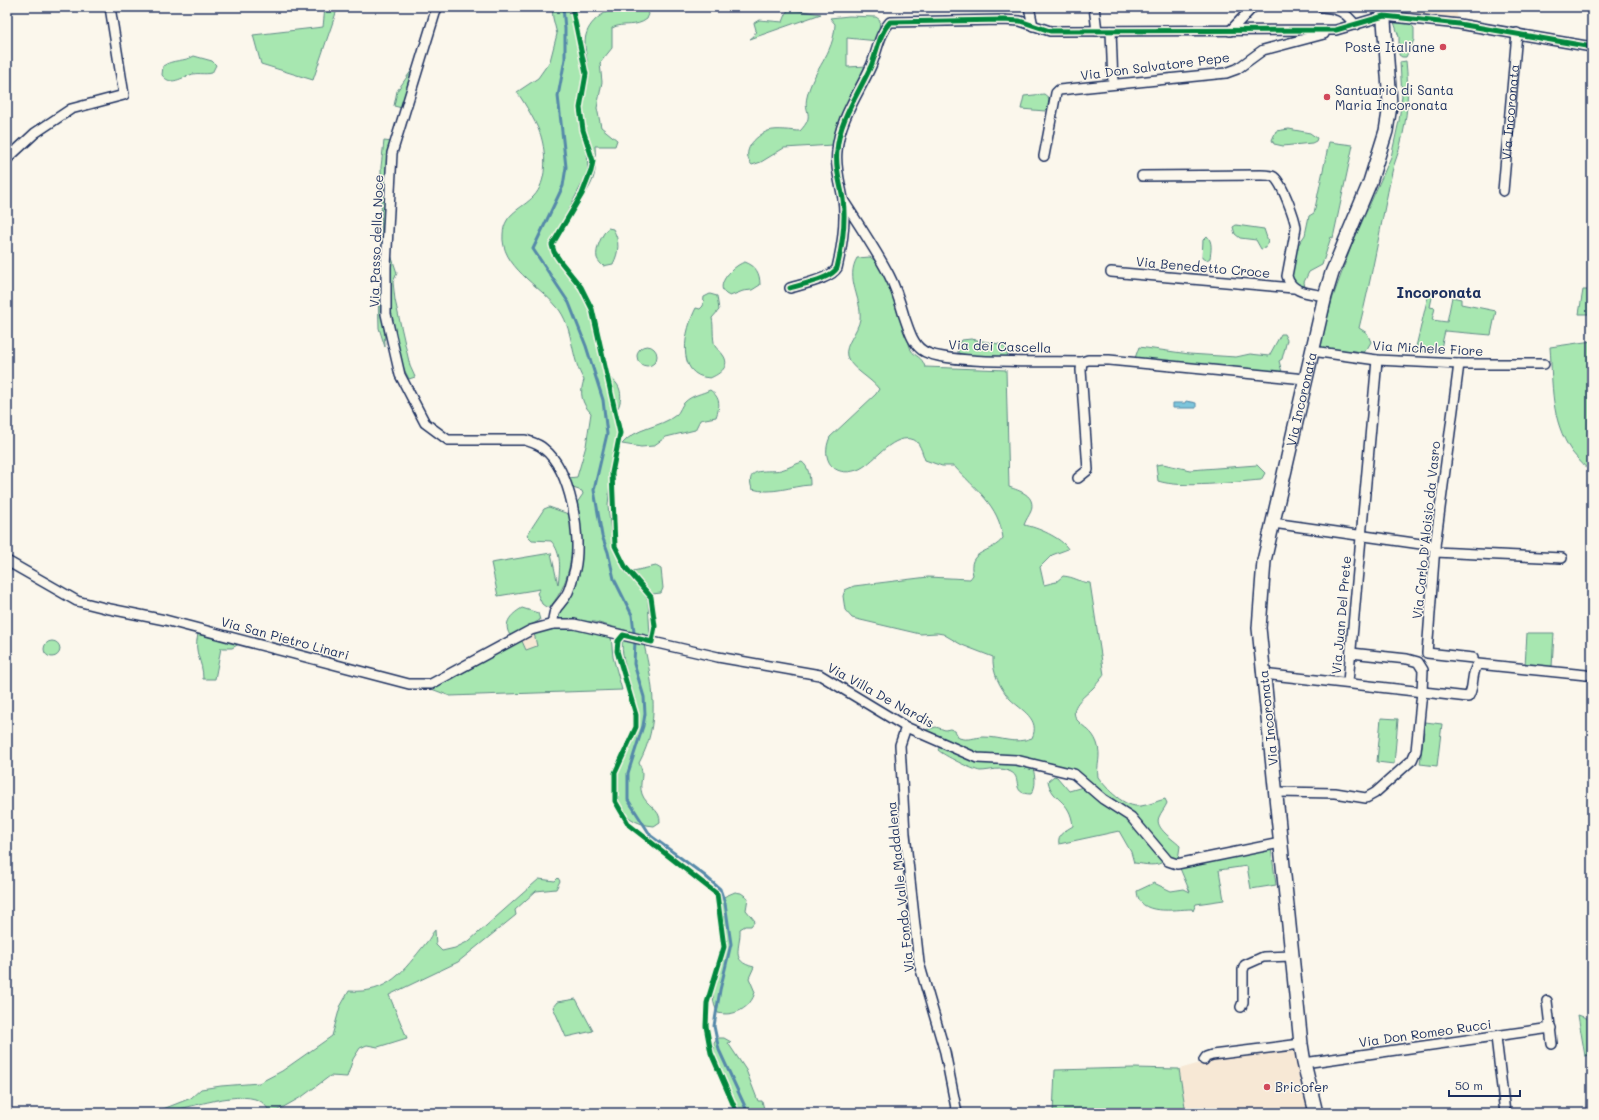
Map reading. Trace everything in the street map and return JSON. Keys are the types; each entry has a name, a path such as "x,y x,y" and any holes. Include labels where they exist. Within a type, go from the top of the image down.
{"main road":[{"name":"Via Incoronata","path":"1316,1113 1301,1044 1280,843 1259,628 1261,580 1272,524 1325,296 1332,273 1370,182 1386,131 1390,94 1384,11"}],"street":[{"path":"7,159 35,134 71,109 124,95 110,7"},
{"name":"Via Passo della Noce","path":"437,7 392,153 386,267 386,314 390,336 400,375 425,423 448,440 525,440 535,443 544,449 559,468 573,508 577,550 575,568 567,593 553,613 553,624"},
{"path":"1029,7 1034,26"},
{"path":"1094,7 1097,31"},
{"path":"1230,31 1253,7"},
{"path":"1321,7 1342,10 1349,16 1355,25"},
{"path":"790,288 834,273 838,261 843,225 843,199 836,167 840,134 845,120 871,66 885,28 890,22 1003,20 1020,21 1050,31 1336,30 1355,25 1384,11 1592,47"},
{"name":"Via Don Salvatore Pepe","path":"1044,156 1056,93 1059,90 1226,73 1237,69 1263,50 1336,30"},
{"path":"1111,31 1113,84"},
{"name":"Via Incoronata","path":"1504,191 1517,33"},
{"path":"1142,176 1273,176 1278,182 1296,220 1296,228 1287,276 1288,283 1293,288"},
{"name":"Via dei Cascella","path":"843,199 890,276 907,326 916,345 928,354 984,361 1082,362 1088,360 1108,360 1305,379"},
{"name":"Via Benedetto Croce","path":"1111,272 1293,288 1325,296"},
{"name":"Via Michele Fiore","path":"1312,351 1378,360 1459,364 1544,364"},
{"name":"Via Juan Del Prete","path":"1378,360 1348,682 1468,697 1471,693 1475,668 1478,664 1586,675"},
{"path":"1078,478 1088,470 1081,370 1082,362"},
{"name":"Via Carlo D'Aloisio da Vasro","path":"1459,364 1435,549 1427,653 1473,658"},
{"path":"1272,524 1435,549 1562,558"},
{"name":"Via San Pietro Linari","path":"7,561 77,600 105,608 165,620 409,684 431,684 531,630 553,624 574,624 623,635"},
{"name":"Via Villa De Nardis","path":"623,635 718,657 820,675 906,726 977,758 1016,760 1074,774 1103,798 1131,817 1168,861 1177,864 1280,843"},
{"path":"1276,792 1335,793 1356,797 1370,796 1412,760 1416,751 1423,670 1418,662 1407,659 1351,654"},
{"path":"1263,674 1348,682"},
{"name":"Via Fondo Valle Maddalena","path":"906,726 900,745 905,834 919,963 945,1052 957,1113"},
{"path":"1241,1007 1243,1002 1242,970 1245,965 1263,957 1292,956"},
{"path":"1547,1001 1552,1044"},
{"name":"Via Don Romeo Rucci","path":"1304,1063 1551,1028"},
{"path":"1496,1037 1505,1113"},
{"path":"1204,1060 1206,1057 1212,1055 1301,1044"}],"shaded area":[{"path":"1399,7 1458,7 1457,18 1400,13"},
{"path":"534,633 538,646 526,650 521,639"},
{"path":"1296,1050 1313,1113 1186,1113 1179,1069 1208,1061"}],"green space":[{"path":"325,7 338,7 313,80 261,64 253,35 323,27"},
{"path":"552,7 570,7 583,63 578,115 579,126 587,151 588,172 551,244 553,253 557,260 579,288 588,304 596,330 606,376 615,381 620,389 620,403 618,408 613,409 618,429 618,439 610,481 608,506 611,533 623,570 642,590 648,600 650,637 595,622 560,619 557,617 572,587 574,507 583,494 582,491 573,488 568,478 577,477 586,446 591,413 585,406 582,398 582,385 584,380 576,362 569,333 562,315 550,299 522,275 514,266 504,245 503,234 504,227 510,216 534,196 541,184 543,176 545,161 541,135 524,102 517,92 538,78 550,61 557,34"},
{"path":"621,7 645,7 649,14 647,19 643,22 621,25 612,28 612,48 600,63 602,82 597,108 601,127 617,140 615,146 595,146 596,164 594,177 578,205 589,182 594,162 592,151 583,130 581,117 588,76 585,47 586,36 588,30 596,19 614,9"},
{"path":"788,9 821,14 750,39 754,36 756,30 754,23 759,20 783,22"},
{"path":"849,16 876,17 880,20 878,41 847,38 847,67 868,66 833,145 784,148 761,162 752,165 749,160 748,150 754,141 763,133 772,130 800,131 805,125 808,117 806,102 810,87 831,45 834,35 835,24 830,18"},
{"path":"1396,20 1408,21 1414,28 1414,40 1406,57 1399,55 1399,37 1394,22"},
{"path":"194,56 212,61 216,65 212,73 193,74 175,81 168,80 162,75 163,66 171,62"},
{"path":"1406,61 1408,93 1405,125 1392,172 1359,328 1367,333 1371,342 1367,349 1363,352 1319,348 1333,297 1352,244 1391,157 1399,121 1402,96 1400,62"},
{"path":"414,67 402,108 394,106 397,91"},
{"path":"1044,94 1049,98 1048,108 1045,111 1021,109 1024,96"},
{"path":"1289,129 1310,133 1317,138 1316,141 1312,143 1283,146 1274,144 1272,140 1276,131"},
{"path":"384,141 392,142 383,301 385,347 379,328 378,287 382,287 381,167"},
{"path":"1329,142 1353,145 1333,238 1331,237 1322,265 1309,272 1304,282 1305,288 1291,285 1290,266 1294,251 1305,235 1309,216 1314,213"},
{"path":"1236,225 1264,229 1268,241 1266,248 1261,249 1256,240 1240,238 1235,234 1233,227"},
{"path":"608,228 613,229 617,238 617,255 613,264 603,266 597,258 597,250 601,238"},
{"path":"1207,236 1211,247 1210,258 1207,260 1202,258 1203,240"},
{"path":"391,255 397,273 393,282 395,300 410,366 415,377 409,379 402,364 393,334 390,303"},
{"path":"870,257 878,263 887,278 911,350 924,363 925,367 1006,370 1009,487 1026,494 1031,501 1031,511 1024,525 1036,528 1055,537 1068,549 1052,555 1040,567 1044,585 1056,582 1063,576 1090,583 1104,675 1078,703 1074,711 1075,715 1077,720 1091,732 1097,743 1099,753 1098,777 1116,797 1135,806 1141,806 1165,799 1167,803 1158,821 1159,825 1169,837 1180,846 1178,860 1172,861 1077,774 978,757 924,733 925,730 936,727 955,731 959,738 962,739 991,737 1019,741 1032,738 1034,725 1032,720 1010,699 1003,690 995,674 993,657 962,645 943,634 920,634 852,618 845,610 843,596 845,590 854,586 928,577 970,579 973,575 973,560 981,553 993,547 1003,538 1001,526 997,516 978,490 954,466 942,466 925,460 920,447 914,440 903,439 896,441 863,467 849,472 835,469 828,459 827,445 830,437 876,394 879,389 852,365 847,356 847,347 857,329 860,319 859,304 853,281 854,266 857,258"},
{"path":"745,262 757,270 760,285 752,290 743,291 730,296 724,293 722,288 723,283 730,272"},
{"path":"1583,290 1592,290 1592,314 1579,314"},
{"path":"1429,292 1433,293 1430,307 1435,308 1432,320 1447,322 1452,297 1461,299 1461,304 1496,311 1491,335 1445,331 1440,352 1415,351"},
{"path":"710,294 717,296 719,310 712,318 714,343 723,355 726,363 721,372 710,378 699,375 691,369 687,361 685,350 688,328 696,308 700,309 703,306 704,297"},
{"path":"1281,334 1284,334 1287,340 1282,359 1279,361 1282,372 1278,375 1137,361 1135,358 1139,347 1189,354 1236,357 1250,354 1269,356"},
{"path":"971,339 999,344 1006,348 1008,358 958,355 958,344 962,340"},
{"path":"1592,341 1592,472 1572,452 1560,427 1556,415 1552,389 1550,347"},
{"path":"647,346 654,349 657,356 654,363 647,366 640,363 637,356 640,349"},
{"path":"710,390 714,393 719,402 716,417 700,420 695,430 666,437 653,446 641,447 622,444 634,434 670,419 677,414 684,403 688,400"},
{"path":"802,462 808,469 810,485 774,491 759,491 752,489 750,481 751,476 754,473 781,470"},
{"path":"1163,464 1190,470 1257,465 1265,473 1261,480 1194,485 1168,483 1158,481 1156,465"},
{"path":"549,507 571,515 572,540 570,564 558,596 550,607 546,607 542,604 537,593 540,589 498,596 491,563 551,553 558,585 559,556 555,546 551,541 532,540 527,535 544,509"},
{"path":"656,566 661,569 663,588 661,593 652,594 633,571"},
{"path":"522,608 538,613 540,620 511,637 508,632 507,624 511,617"},
{"path":"564,627 592,631 611,636 613,657 622,690 450,696 429,688 449,681 521,639 526,650 537,646 534,633"},
{"path":"1527,633 1554,633 1552,667 1525,666"},
{"path":"198,634 239,644 232,648 221,648 215,679 203,679 202,666 197,652"},
{"path":"622,639 644,644 650,675 653,719 646,748 639,763 642,771 642,794 660,818 660,822 654,826 641,824 631,819 619,804 617,794 617,783 622,760 634,733 637,722 636,707 622,649"},
{"path":"52,641 59,646 60,649 55,656 52,657 45,652 44,649 49,642"},
{"path":"1381,718 1398,719 1394,764 1377,762"},
{"path":"1425,722 1442,724 1437,766 1420,764"},
{"path":"940,746 1013,761 1033,768 1035,781 1033,791 1031,794 1021,791 1014,775 1007,770 976,770 958,762 938,750"},
{"path":"1054,776 1057,777 1069,791 1083,787 1119,811 1166,860 1155,865 1134,863 1131,852 1119,831 1059,844 1060,835 1073,826 1071,817 1065,805 1050,788 1048,781"},
{"path":"1271,848 1276,885 1251,889 1247,866 1219,870 1224,900 1196,904 1193,911 1192,909 1158,910 1144,905 1139,899 1137,891 1154,883 1171,891 1184,889 1190,892 1179,866"},
{"path":"558,878 560,881 556,889 536,891 515,910 516,915 458,962 389,995 407,1038 378,1047 367,1045 360,1048 353,1059 347,1077 330,1076 303,1096 273,1113 271,1113 260,1101 237,1097 165,1112 153,1113 191,1098 201,1089 259,1083 282,1071 332,1036 340,1007 349,991 375,989 394,979 410,963 435,930 436,945 442,951 455,948 469,941 539,879 555,881"},
{"path":"735,892 741,893 748,898 746,910 755,921 751,926 745,926 740,929 738,953 741,961 754,967 749,978 755,992 750,1003 746,1007 730,1014 724,1014 718,1013 714,1005 713,997 725,947 721,898"},
{"path":"576,999 593,1031 566,1037 553,1007 557,1002"},
{"path":"1578,1015 1592,1020 1592,1055 1585,1056"},
{"path":"718,1038 724,1038 731,1042 728,1043 746,1070 758,1101 762,1101 765,1113 738,1113 714,1054 714,1043"},
{"path":"1133,1068 1179,1069 1186,1113 1053,1113 1055,1070"}],"water":[{"path":"1186,401 1196,403 1196,408 1173,408 1173,403 1185,403"}],"waterway":[{"path":"563,7 565,59 558,96 566,167 563,186 533,249 569,303 586,346 603,400 607,434 594,490 602,536 608,552 614,579 632,615 635,641 634,664 644,697 645,714 643,726 628,773 628,800 651,836 704,875 720,889 725,903 731,944 720,990 714,1026 719,1050 748,1113"}],"cycle path":[{"path":"572,7 586,74 580,108 583,130 593,161 591,171 582,194 552,245 554,252 560,261 581,287 592,309 620,433 612,473 615,546 626,568 651,597 655,626 652,642 623,635 618,641 617,651 636,715 636,727 615,773 615,801 629,825 717,894 724,947 707,1003 706,1026 711,1053 737,1113"},
{"path":"790,288 823,278 834,272 837,268 844,225 844,207 837,163 837,151 841,128 871,66 883,32 890,22 1003,20 1020,21 1050,31 1336,30 1384,16 1459,24 1592,47"}],"place":[{"name":"Poste Italiane","path":"1443,47"},
{"name":"Santuario di Santa Maria Incoronata","path":"1327,97"},
{"name":"Bricofer","path":"1267,1087"}],"district":[{"name":"Incoronata","path":"1439,293"}]}
